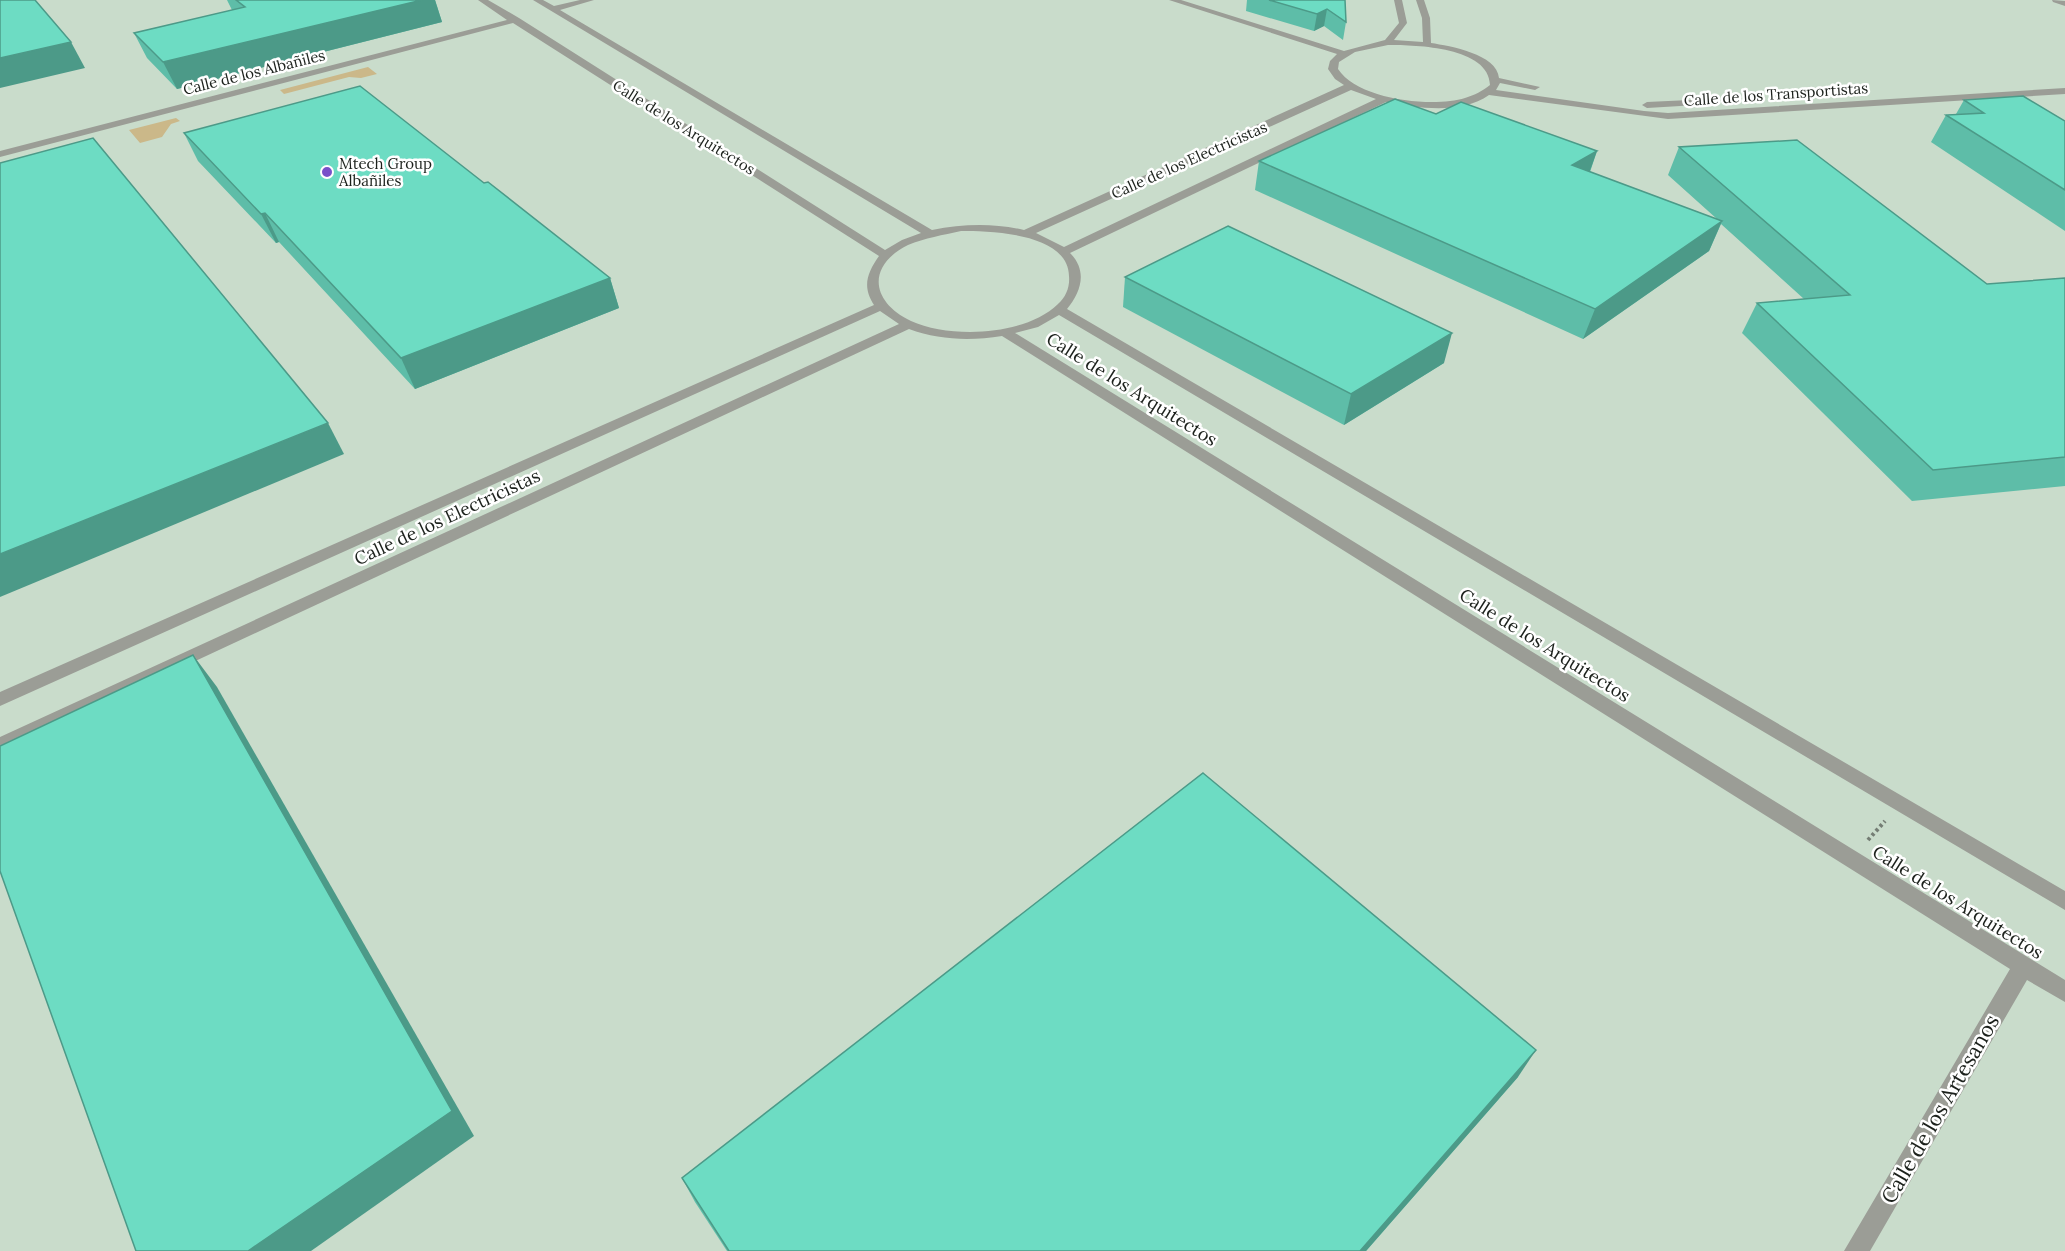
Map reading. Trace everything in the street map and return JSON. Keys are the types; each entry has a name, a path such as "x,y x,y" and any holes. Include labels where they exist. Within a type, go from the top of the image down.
{"street":[{"name":"Calle de los Arquitectos","path":"482,0 885,255"},
{"name":"Calle de los Arquitectos","path":"537,0 929,233"},
{"path":"553,9 590,0"},
{"path":"1173,0 1343,53"},
{"path":"1388,42 1404,22 1398,0"},
{"path":"1420,0 1426,18 1427,43"},
{"path":"2056,0 2065,4"},
{"name":"Calle de los Albañiles","path":"0,153 516,20"},
{"path":"1388,42 1427,43 1469,54 1484,62 1494,71 1497,80 1490,92 1477,99 1458,103 1409,103 1384,99 1351,87 1340,78 1334,69 1335,60 1354,47 1388,42"},
{"name":"Calle de los Transportistas","path":"1497,80 1652,105 1722,101"},
{"name":"Calle de los Transportistas","path":"1863,93 2065,81"},
{"name":"Calle de los Electricistas","path":"1026,234 1351,87"},
{"name":"Calle de los Transportistas","path":"1490,92 1668,116 2065,91"},
{"name":"Calle de los Electricistas","path":"1063,252 1384,99"},
{"path":"961,228 995,228 1026,234 1053,244 1063,252 1074,265 1078,280 1072,296 1059,310 1035,323 1004,332 971,335 938,332 910,324 893,316 881,306 871,289 873,271 885,255 904,243 929,233 961,228"},
{"name":"Calle de los Electricistas","path":"0,699 881,306"},
{"name":"Calle de los Arquitectos","path":"1059,310 2065,901"},
{"name":"Calle de los Electricistas","path":"0,745 910,324"},
{"name":"Calle de los Arquitectos","path":"1004,332 2065,992"},
{"name":"Calle de los Artesanos","path":"1856,1251 2023,966"}],"path":[{"path":"1852,859 1900,804"}],"shaded area":[{"path":"0,0 2065,0 2065,1251 0,1251"},
{"path":"368,67 377,74 361,78 349,77 284,94 280,90"},
{"path":"176,118 180,121 171,124 162,137 140,143 129,130"}],"building":[{"path":"0,0 35,0 71,42 0,58"},
{"path":"236,0 422,0 163,62 134,33 245,7"},
{"path":"1269,0 1345,0 1346,22 1327,9 1317,14"},
{"path":"360,86 484,183 488,182 610,278 401,358 265,213 261,214 184,133"},
{"path":"2023,96 2065,121 2065,190 1946,115 1984,113 1964,100"},
{"path":"1395,99 1436,114 1461,102 1597,151 1572,165 1722,221 1595,309 1259,161"},
{"path":"93,138 328,423 0,554 0,163"},
{"path":"1797,140 1987,284 2065,278 2065,457 1933,470 1757,303 1850,295 1679,147"},
{"path":"1228,226 1452,333 1351,394 1125,277"},
{"path":"193,655 452,1111 248,1251 136,1251 0,871 0,746"},
{"path":"1203,773 1536,1050 1360,1251 729,1251 682,1178"}],"place":[{"name":"Mtech Group Albañiles","path":"327,172"}]}
